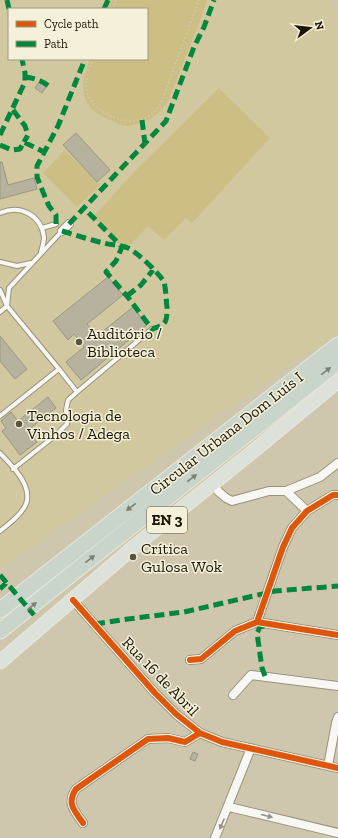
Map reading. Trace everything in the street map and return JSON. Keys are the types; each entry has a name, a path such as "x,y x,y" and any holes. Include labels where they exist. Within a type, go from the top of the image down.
{"highway":[{"name":"Circular Urbana Dom Luís I","path":"0,610 338,344"},
{"name":"Circular Urbana Dom Luís I","path":"2,630 59,583 338,362"}],"main road":[{"name":"EN 3","path":"0,662 135,546 338,380"}],"street":[{"path":"62,231 69,224"},
{"path":"212,484 226,498 232,501 269,490 286,491 320,477 338,463"},
{"path":"286,491 307,511"},
{"path":"257,622 283,547 292,528 307,511 333,495 338,495"},
{"name":"Rua 16 de Abril","path":"73,600 160,698 200,734 222,742 338,768"},
{"path":"190,660 201,659 236,631 257,622 338,635"},
{"path":"233,695 251,675 338,686"},
{"path":"328,766 338,717"},
{"path":"84,823 71,804 72,796 76,789 148,739 168,738 185,742 200,734"},
{"path":"215,838 229,807 251,748"},
{"path":"229,807 338,833"}],"lane":[{"path":"0,213 20,209 29,213 37,220 42,228 44,239 41,253"},
{"path":"42,228 56,224"},
{"path":"0,312 7,306 8,288 62,231"},
{"path":"0,262 17,266 32,263"},
{"path":"0,290 7,306 77,392"},
{"path":"13,468 56,436 67,424 66,410 68,400 152,329"},
{"path":"0,416 59,369"},
{"path":"0,453 24,483 27,496 25,504 18,515 0,531"}],"path":[{"path":"93,60 87,75 86,86 89,98 95,106 110,116 131,120 142,120 151,115 157,110 161,103 200,0"}],"shaded area":[{"path":"0,0 329,0 338,7 338,332 0,569"},
{"path":"111,0 207,0 169,99 161,110 152,118 134,125 124,126 97,114 89,105 84,93 83,86 85,72 90,60 148,60 148,8 108,8"},
{"path":"219,88 270,138 192,223 186,218 164,240 148,226 125,250 93,217 135,171"},
{"path":"65,150 100,185 77,207 43,173"}],"building":[{"path":"39,82 46,87 42,93 35,88"},
{"path":"76,133 110,170 97,182 63,145"},
{"path":"0,162 2,162 8,185 34,178 37,189 0,199"},
{"path":"108,277 123,295 87,324 97,336 133,307 147,325 81,380 66,362 84,347 74,334 68,340 53,321"},
{"path":"0,336 27,369 15,379 0,361"},
{"name":"Tecnologia de Vinhos / Adega","path":"48,397 56,408 28,430 37,442 20,455 2,431 6,428 1,421 11,412 18,421"},
{"path":"193,752 198,754 195,761 190,759"}],"marked path":[{"path":"7,0 9,8"},
{"path":"104,8 108,0"},
{"path":"69,224 166,121 194,47 204,27 214,0"},
{"path":"0,135 25,82 22,60"},
{"path":"56,224 56,215 49,206 37,177 37,166 58,126 85,60"},
{"path":"25,77 39,80 51,88"},
{"path":"13,110 25,126 28,135 24,142"},
{"path":"142,120 145,144"},
{"path":"0,145 12,150 20,149 24,142 44,152"},
{"path":"62,231 99,242 107,244 119,246 122,246 137,254 158,274 164,282 167,307 165,322 161,326 152,329 127,296 106,272 116,261 122,247 84,208"},
{"path":"127,296 141,285 153,270"},
{"path":"0,575 34,615"},
{"path":"0,589 6,583"},
{"path":"95,624 184,612 275,591 338,586"},
{"path":"265,676 262,668 257,633 260,627 267,625"}],"cycle path":[{"path":"257,622 283,547 292,528 307,511 333,495 338,495"},
{"path":"73,600 155,693 176,714 200,733 222,742 338,768"},
{"path":"190,660 201,659 235,631 257,622 338,635"},
{"path":"83,823 75,811 72,803 73,794 76,789 148,739 168,738 185,742 200,733"}],"place":[{"name":"Auditório / Biblioteca","path":"79,342"},
{"name":"Tecnologia de Vinhos / Adega","path":"19,424"},
{"name":"Crítica Gulosa Wok","path":"133,557"}]}
